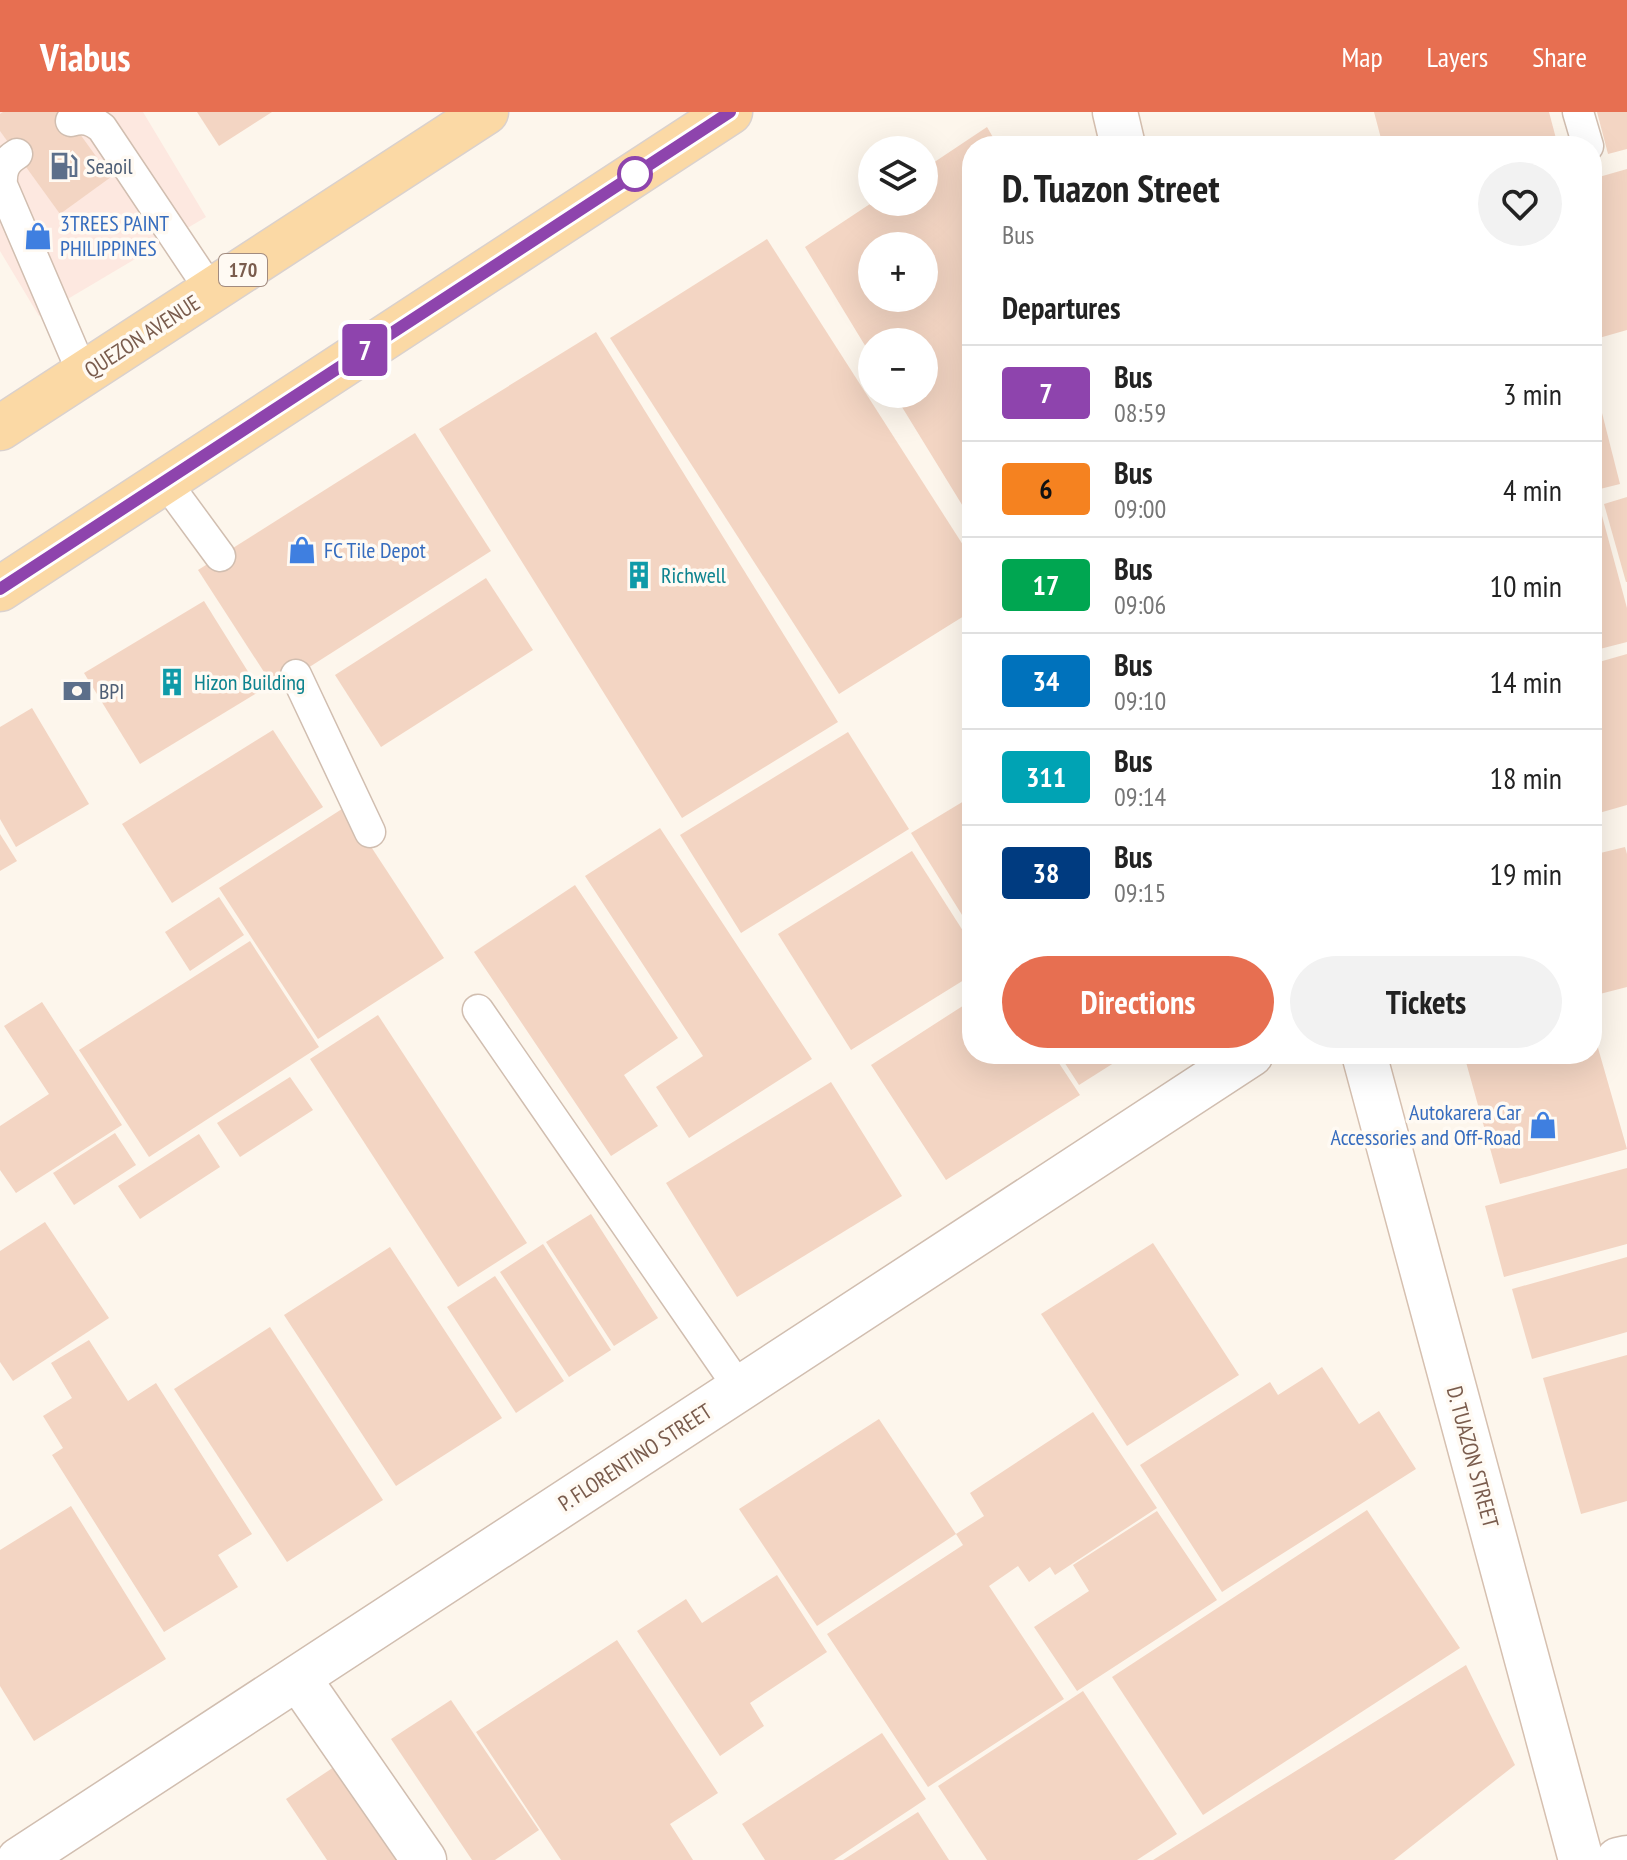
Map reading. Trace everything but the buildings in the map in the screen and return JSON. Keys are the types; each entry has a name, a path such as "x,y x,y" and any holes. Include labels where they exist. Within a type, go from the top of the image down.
{"main road":[{"name":"QUEZON AVENUE","path":"0,428 486,112"},
{"path":"0,589 730,112"}],"street":[{"path":"1115,112 1121,136"},
{"name":"P. FLORENTINO STREET","path":"19,1860 1236,1064"},
{"name":"D. TUAZON STREET","path":"1367,1064 1581,1860"},
{"path":"298,1678 424,1860"},
{"path":"1618,1860 1627,1858"}],"lane":[{"path":"1578,112 1585,136"},
{"path":"71,121 91,120 102,128 211,291"},
{"path":"17,154 1,171 2,185 83,374"},
{"path":"165,481 220,556"},
{"path":"296,675 370,832"},
{"path":"478,1010 740,1389"}],"shaded area":[{"path":"0,112 143,112 206,217 39,316 0,251"}],"bus line":[{"name":"7","path":"0,589 730,112"}],"place":[{"name":"Seaoil","path":"64,166"},
{"name":"3TREES PAINT PHILIPPINES","path":"38,236"},
{"name":"FC Tile Depot","path":"302,550"},
{"name":"Richwell","path":"639,575"},
{"name":"Hizon Building","path":"172,682"},
{"name":"BPI","path":"77,691"},
{"name":"Autokarera Car Accessories and Off-Road","path":"1543,1125"}]}
